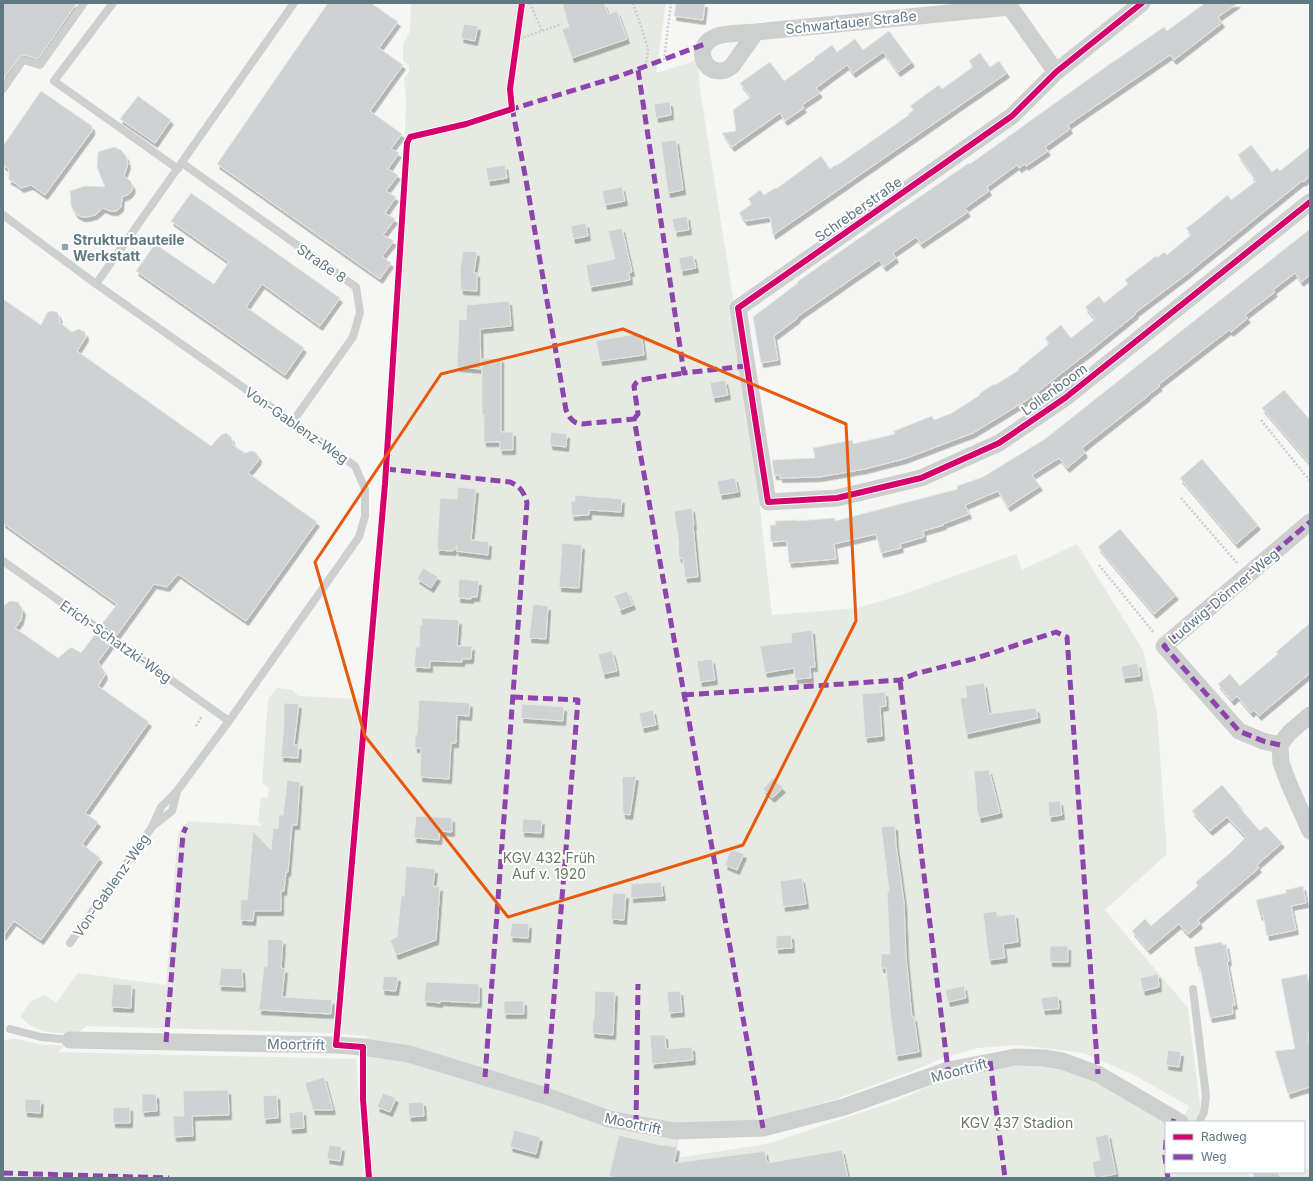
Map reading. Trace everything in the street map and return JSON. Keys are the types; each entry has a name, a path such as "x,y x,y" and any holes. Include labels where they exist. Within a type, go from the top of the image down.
{"street":[{"name":"Schreberstraße","path":"768,502 738,308 1012,116 1056,72 1142,3"},
{"name":"Schwartauer Straße","path":"756,32 1010,7 1056,72"},
{"name":"Lollenboom","path":"768,502 837,498 921,478 999,443 1065,398 1310,202"},
{"name":"Ludwig-Dörmer-Weg","path":"1280,746 1263,741 1239,730 1164,646 1310,522"},
{"path":"1310,715 1288,733 1280,746 1281,763 1310,831"},
{"name":"Moortrift","path":"70,1040 336,1045 363,1047 409,1054 546,1096 609,1119 676,1131 763,1128 844,1107 948,1070 1016,1057 1044,1058 1062,1061 1098,1074 1178,1121"}],"lane":[{"path":"3,89 23,60 40,66 84,3"},
{"name":"Straße 8","path":"113,3 54,81 356,287 360,312 353,337 292,421"},
{"path":"96,284 294,3"},
{"name":"Von-Gablenz-Weg","path":"3,215 96,284 355,466 365,489 365,516 359,537 229,721 177,791 161,807 152,827 70,943"},
{"name":"Erich-Schatzki-Weg","path":"3,561 229,721"},
{"path":"1193,989 1206,1096 1204,1112 1200,1121"},
{"path":"10,1030 41,1037 70,1040"}],"path":[{"path":"530,3 542,31"},
{"path":"633,3 648,48 646,67"},
{"path":"664,60 671,3"},
{"path":"516,40 562,24"},
{"path":"1261,420 1310,481"},
{"path":"1182,498 1247,575"},
{"path":"1099,565 1164,646"}],"highlighted area":[{"path":"623,329 846,424 856,621 743,845 508,917 365,736 315,562 441,374"}],"green space":[{"name":"KGV 432 Früh Auf v. 1920","path":"411,3 666,3 656,73 698,60 700,90 744,367 772,615 857,608 898,596 1016,554 1022,570 1077,544 1143,650 1157,713 1167,854 1105,910 1188,1008 1200,1105 1200,1110 1194,1121 1188,1121 1183,1118 1189,1106 1132,1074 1083,1053 1018,1045 977,1048 940,1059 920,1068 836,1099 771,1118 702,1126 681,1125 676,1158 767,1144 896,1101 950,1077 994,1068 1032,1065 1059,1067 1087,1077 1165,1121 1165,1173 1248,1173 1256,1178 373,1178 366,1100 365,1060 367,1036 331,1033 86,1026 76,1035 53,1033 38,1029 25,1022 20,1016 31,1001 45,995 56,1003 78,973 166,985 178,833 188,821 262,826 258,821 261,798 268,797 269,788 262,783 268,699 277,688 293,690 298,696 362,699 381,490 405,133 406,98 404,79 409,72 409,66 403,61 403,45 410,31"},
{"path":"17,1039 43,1045 65,1045 58,1052 356,1059 364,1178 3,1178 3,1040"},
{"path":"1305,1168 1310,1170 1310,1178 1282,1178 1274,1173 1305,1173"}],"building":[{"path":"3,3 77,3 38,59 21,55 3,79"},
{"path":"328,3 371,3 398,22 379,48 403,65 370,111 402,134 391,149 399,153 388,169 398,175 386,191 396,197 385,213 395,219 383,235 394,241 382,256 391,263 380,279 217,164"},
{"path":"562,3 604,3 608,14 617,11 627,39 572,58 562,29 569,27"},
{"path":"676,3 705,3 703,20 674,16"},
{"path":"1205,3 1238,3 1218,17 1222,23 1174,60 1170,55 1068,125 1070,129 1045,147 1048,151 1026,166 1025,164 1019,168 1017,165 987,187 989,191 965,208 968,212 921,244 916,237 893,253 896,258 884,267 879,260 797,317 798,318 774,336 778,360 761,363 753,317 798,283 797,282 969,163 970,164 1107,66 1164,27 1167,31"},
{"path":"464,24 478,26 475,41 461,38"},
{"path":"889,31 912,62 898,72 883,52 853,73 847,65 816,88 820,93 802,105 804,108 785,121 780,113 732,147 722,133 736,131 733,110 751,97 740,83 770,62 784,81 832,45 837,52 855,39 863,50"},
{"path":"980,53 990,67 999,61 1007,73 773,235 770,217 745,221 739,213 752,204 748,199 760,190 764,195 775,188 776,189 821,156 830,169 835,165 836,166 909,115 908,114 914,110 910,106 939,85 942,89 973,67 969,61"},
{"path":"41,91 92,126 92,131 45,195 31,185 21,188 9,180 9,169 3,165 3,146"},
{"path":"138,96 171,120 155,143 120,119"},
{"path":"670,102 671,115 656,118 654,104"},
{"path":"676,140 683,190 668,193 661,142"},
{"path":"1251,145 1272,172 1277,168 1280,171 1310,147 1310,176 1027,400 973,433 904,459 865,469 819,477 780,478 780,475 774,475 772,460 815,458 813,448 852,440 853,444 895,434 894,431 932,416 934,420 952,413 994,384 995,385 1019,370 1018,369 1049,344 1045,338 1061,325 1071,338 1095,319 1085,307 1099,296 1104,303 1128,284 1125,280 1156,256 1157,258 1164,252 1167,255 1191,235 1186,228 1228,195 1231,200 1256,181 1238,155"},
{"path":"114,147 121,150 126,156 128,164 124,175 131,182 133,187 132,190 129,194 122,197 121,207 116,211 110,211 103,208 95,215 87,217 82,217 76,214 71,206 70,191 85,186 105,187 97,167 98,152"},
{"path":"505,165 507,178 488,181 486,168"},
{"path":"622,187 625,201 605,205 602,191"},
{"path":"191,193 340,298 320,326 262,284 246,307 304,348 285,375 136,271 155,244 214,284 229,262 171,221"},
{"path":"687,216 689,230 675,232 672,219"},
{"path":"586,223 588,236 573,239 571,226"},
{"path":"622,228 632,272 629,272 630,280 590,287 586,265 615,259 608,231"},
{"path":"1310,229 1310,275 1301,282 1295,273 1273,290 1275,292 1245,315 1248,318 1231,332 1229,330 1158,385 1160,386 1082,448 1085,453 1067,468 1059,458 1032,475 1040,486 1008,507 998,491 965,505 969,514 943,524 944,525 923,531 924,537 900,544 901,548 881,553 876,534 834,544 836,559 789,563 787,541 771,542 770,525 776,525 775,521 835,518 835,521 958,489 957,486 983,477 1045,439"},
{"path":"463,251 477,252 474,273 477,273 477,291 461,290 460,270"},
{"path":"693,255 696,268 681,271 679,258"},
{"path":"3,299 41,325 47,313 51,311 57,312 60,323 72,332 79,329 85,332 86,337 77,351 211,446 221,435 226,433 231,437 233,445 245,453 252,451 255,452 259,457 258,461 248,473 317,522 246,621 178,574 167,587 154,584 117,635 102,624 117,604 3,523"},
{"path":"509,301 511,326 480,329 481,369 457,367 459,319 466,320 467,305"},
{"path":"641,333 644,355 600,361 596,341"},
{"path":"501,358 501,432 513,432 513,450 500,450 500,442 484,442 484,415 482,415 482,359"},
{"path":"725,380 728,395 713,398 710,383"},
{"path":"1284,390 1310,420 1310,464 1262,408"},
{"path":"551,432 567,434 566,447 550,445"},
{"path":"1202,459 1258,525 1236,544 1180,478"},
{"path":"735,478 738,492 720,495 717,481"},
{"path":"458,487 476,489 471,540 489,542 488,555 456,551 457,545 453,551 437,550 440,498 457,499"},
{"path":"575,495 622,499 621,512 589,510 589,515 572,516 571,502 575,501"},
{"path":"692,508 698,577 685,578 683,558 679,558 679,544 674,511"},
{"path":"1120,529 1176,595 1154,614 1098,547"},
{"path":"562,543 582,545 579,588 559,587"},
{"path":"423,568 438,577 431,588 417,579"},
{"path":"459,579 479,581 477,597 471,597 471,599 458,598"},
{"path":"627,591 633,605 620,610 614,596"},
{"path":"10,601 18,602 23,610 21,620 15,628 58,658 70,648 73,648 81,653 96,633 111,644 98,662 105,675 98,686 149,722 85,813 98,822 82,844 100,858 41,940 14,921 3,936 3,606"},
{"path":"533,604 548,606 546,639 529,638"},
{"path":"422,618 459,620 457,646 472,646 471,659 462,659 462,662 430,661 430,668 414,667 416,647 419,647 420,625 422,625"},
{"path":"1310,623 1310,673 1259,716 1254,710 1251,713 1237,696 1232,701 1218,684 1230,674 1240,686 1278,654 1276,652"},
{"path":"812,630 815,667 810,667 811,678 795,679 794,668 765,673 760,646 792,642 791,633"},
{"path":"612,651 617,671 603,674 598,654"},
{"path":"712,659 715,680 700,682 697,661"},
{"path":"1138,663 1140,676 1123,678 1121,666"},
{"path":"984,683 989,714 1036,708 1038,718 966,734 960,698 967,697 965,686"},
{"path":"885,692 886,706 880,707 882,736 865,738 862,694"},
{"path":"419,700 470,703 469,716 457,715 456,743 451,743 449,779 420,777 421,748 415,748"},
{"path":"284,703 299,704 294,745 299,745 298,758 281,757"},
{"path":"522,704 564,707 563,721 521,718"},
{"path":"653,710 656,725 642,728 639,713"},
{"path":"989,770 1000,813 979,818 976,805 974,771"},
{"path":"636,776 630,815 623,814 622,777"},
{"path":"773,778 783,788 772,798 763,789"},
{"path":"287,780 300,782 297,825 292,825 288,872 286,872 284,891 281,891 281,911 254,911 253,921 240,920 241,899 247,900 253,831 271,850 273,828 278,829 279,815 283,815"},
{"path":"1222,785 1260,831 1266,826 1282,843 1257,865 1259,868 1198,920 1200,924 1188,934 1179,924 1148,950 1132,931 1145,919 1151,926 1198,886 1196,882 1229,854 1246,837 1227,817 1210,831 1192,811"},
{"path":"1060,801 1062,815 1049,817 1048,802"},
{"path":"416,816 452,818 452,832 440,831 439,840 414,838"},
{"path":"523,819 542,820 541,833 522,832"},
{"path":"895,826 896,845 904,902 906,956 912,1017 914,1017 919,1052 896,1056 886,968 881,968 881,954 890,954 887,892 889,891 881,827"},
{"path":"731,849 744,854 737,870 725,865"},
{"path":"406,866 435,869 433,886 440,887 436,940 396,955 390,940 397,937 401,896 404,896"},
{"path":"802,878 806,904 783,907 780,881"},
{"path":"661,882 663,896 631,898 631,884"},
{"path":"1303,886 1306,903 1291,906 1296,930 1267,936 1263,915 1260,916 1256,900 1286,893 1286,890"},
{"path":"613,893 626,894 624,920 611,919"},
{"path":"997,911 997,916 1015,914 1018,942 1003,944 1005,958 989,960 983,913"},
{"path":"512,923 529,924 528,938 510,937"},
{"path":"791,935 792,948 776,949 776,936"},
{"path":"268,939 283,940 281,968 285,969 282,997 332,1000 331,1014 259,1010 264,966 267,967"},
{"path":"1222,942 1222,945 1226,944 1229,961 1227,962 1235,1005 1232,1005 1233,1014 1210,1018 1200,967 1198,967 1194,947"},
{"path":"1050,946 1068,946 1068,962 1050,962"},
{"path":"221,968 242,969 243,987 219,986"},
{"path":"1158,974 1159,987 1143,991 1140,978"},
{"path":"1307,974 1310,988 1310,1033 1308,1033 1310,1053 1310,1087 1288,1094 1275,1051 1295,1049 1281,979"},
{"path":"384,976 398,977 396,991 382,990"},
{"path":"426,982 479,984 479,1003 440,1001 440,1003 424,1001"},
{"path":"113,984 132,985 131,1008 111,1007"},
{"path":"964,986 966,998 948,1002 945,990"},
{"path":"595,991 615,992 613,1035 592,1033"},
{"path":"680,991 682,1012 669,1013 667,992"},
{"path":"1058,996 1059,1009 1043,1010 1041,998"},
{"path":"504,1001 524,1001 524,1014 504,1014"},
{"path":"650,1035 665,1035 666,1049 692,1047 693,1060 652,1064"},
{"path":"1168,1050 1181,1052 1179,1067 1166,1065"},
{"path":"324,1077 333,1110 313,1110 305,1083"},
{"path":"228,1090 229,1115 192,1116 193,1136 174,1137 173,1116 184,1116 183,1091"},
{"path":"383,1093 396,1098 390,1112 377,1107"},
{"path":"142,1094 156,1094 157,1111 142,1112"},
{"path":"277,1095 278,1118 264,1119 263,1096"},
{"path":"25,1099 41,1100 40,1113 25,1112"},
{"path":"423,1102 424,1116 409,1117 408,1103"},
{"path":"130,1107 130,1123 113,1123 113,1108"},
{"path":"303,1111 304,1128 290,1129 289,1113"},
{"path":"514,1130 540,1137 536,1154 510,1147"},
{"path":"1108,1134 1116,1174 1095,1178 1092,1162 1100,1160 1095,1137"},
{"path":"619,1135 664,1146 677,1147 674,1163 765,1151 767,1163 842,1150 848,1178 617,1178 609,1176"},
{"path":"329,1145 342,1147 340,1161 327,1159"}],"marked path":[{"path":"509,110 617,77 705,44"},
{"path":"638,70 684,373 746,366"},
{"path":"512,107 566,410 572,420 576,423 582,424 634,419 763,1128"},
{"path":"634,419 638,414 634,386 636,383 640,380 684,373"},
{"path":"386,469 510,482 522,490 527,503 485,1077"},
{"path":"1280,745 1263,741 1239,731 1164,646 1310,522"},
{"path":"684,695 900,680 915,674 977,658 1056,632 1067,637 1098,1074"},
{"path":"900,680 948,1070"},
{"path":"513,697 578,700 546,1096"},
{"path":"166,1042 183,834 186,827"},
{"path":"636,1125 638,984"},
{"path":"990,1061 1005,1178"},
{"path":"3,1173 169,1178"},
{"path":"1167,1173 1168,1178"}],"cycle path":[{"path":"369,1178 363,1099 363,1047 336,1045 385,484 407,143 410,137 466,124 512,109 510,89 522,3"},
{"path":"1142,3 1056,72 1012,116 738,308 768,502 837,498 921,478 999,443 1065,398 1310,202"}],"place":[{"name":"Strukturbauteile Werkstatt","path":"65,247"}],"park label":[{"name":"KGV 437 Stadion","path":"1017,1122"}]}
